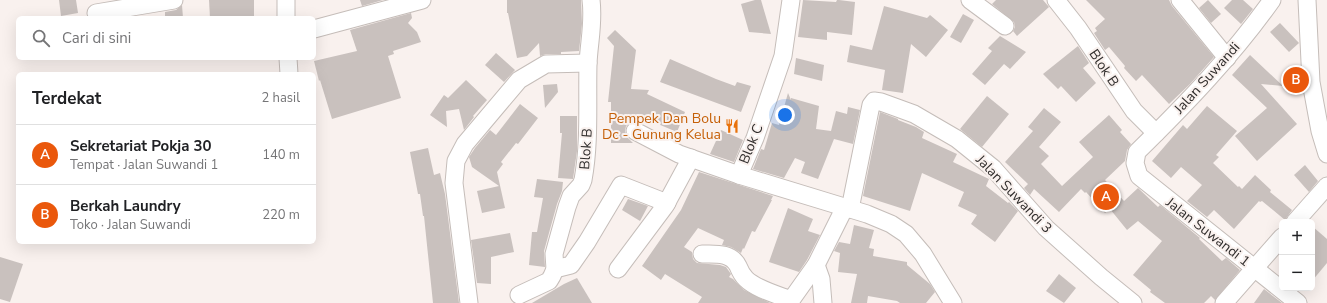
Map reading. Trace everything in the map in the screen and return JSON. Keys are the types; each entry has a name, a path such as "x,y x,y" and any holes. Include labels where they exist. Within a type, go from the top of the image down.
{"street":[{"path":"96,13 174,0"},
{"path":"286,0 286,16"},
{"path":"316,28 422,0"},
{"name":"Blok B","path":"555,269 554,254 567,207 571,196 581,185 584,174 588,137 588,63 593,15 591,0"},
{"name":"Blok C","path":"791,0 783,56 755,138 738,175 880,218 906,234 923,254 953,303"},
{"path":"970,0 1005,26"},
{"name":"Blok B","path":"1056,0 1078,28 1134,111 1156,133"},
{"path":"1180,0 1227,58"},
{"name":"Jalan Suwandi","path":"1137,152 1227,58 1272,0"},
{"path":"1307,0 1311,82 1320,132 1327,154"},
{"path":"288,60 289,72"},
{"path":"469,303 454,183 456,161 465,144 518,80 546,64 588,63"},
{"name":"Jalan Suwandi 3","path":"848,208 871,105 874,101 881,102 914,114 957,139 993,168 1046,228 1101,277 1133,303"},
{"path":"635,131 679,154 738,175"},
{"name":"Jalan Suwandi 1","path":"1137,152 1135,163 1138,176 1298,303"},
{"path":"618,269 667,202 691,158"},
{"path":"520,295 549,281 555,269 571,265 622,185 667,202"},
{"path":"1298,219 1327,186"},
{"path":"702,254 720,254 729,256 746,279 790,302 816,265 848,208"},
{"path":"1224,303 1279,240"},
{"path":"816,265 821,279 824,303"}],"building":[{"path":"59,0 76,0 78,13 61,16"},
{"path":"209,0 254,0 254,16 210,16"},
{"path":"360,0 383,0 362,6"},
{"path":"507,0 581,0 582,24 579,51 561,52 561,54 546,54 540,56 539,43 527,56 517,58 507,13"},
{"path":"761,0 771,34 749,32 741,4"},
{"path":"803,0 836,2 839,0 855,2 852,35 827,32 827,40 798,37"},
{"path":"996,0 1043,0 1049,7 1017,36 1013,31 1015,27 1014,22 992,4"},
{"path":"1086,0 1169,0 1172,6 1214,57 1190,84 1169,104 1142,75 1136,81 1124,68 1125,66 1109,47 1105,50 1094,33 1097,31 1095,28 1105,19"},
{"path":"1208,0 1221,14 1211,23 1199,8"},
{"path":"1232,0 1243,0 1253,9 1241,24 1224,8"},
{"path":"182,5 183,16 165,16 165,12 176,10"},
{"path":"884,6 927,18 930,15 948,30 926,57 911,44 903,93 882,90 885,70 847,62 850,45 872,50"},
{"path":"411,13 412,18 408,23 417,32 421,42 393,51 394,54 388,56 401,98 332,119 314,61 357,51 350,30"},
{"path":"963,14 974,20 961,43 950,37"},
{"path":"1280,23 1299,43 1289,52 1270,32"},
{"path":"615,30 636,50 631,89 649,90 647,94 685,112 677,132 634,114 634,121 626,126 625,131 627,137 633,143 611,143 611,102 608,102 614,46 607,38"},
{"path":"1000,36 1026,52 1010,69 1004,64 985,85 972,74 992,51 988,48"},
{"path":"1078,46 1089,63 1083,68 1096,83 1076,102 1061,86 1058,89 1043,74"},
{"path":"496,53 515,70 504,82 485,65"},
{"path":"1250,55 1283,86 1261,84 1297,124 1257,161 1235,136 1267,108 1232,75"},
{"path":"796,58 824,65 822,81 794,74"},
{"path":"670,59 735,86 737,82 751,86 741,112 660,82"},
{"path":"1288,72 1301,73 1302,88 1286,86"},
{"path":"466,80 487,100 473,116 474,117 464,130 459,109 446,111 447,127 430,115 444,95 448,98"},
{"path":"557,84 558,92 545,108 543,85"},
{"path":"788,93 791,100 791,98 819,106 816,129 831,131 836,111 847,114 848,107 860,110 853,144 834,139 818,179 801,173 805,162 795,158 784,178 753,169 761,149 764,150 772,123 779,125"},
{"path":"987,96 1009,114 982,147 960,129"},
{"path":"520,104 538,118 518,144 516,143 501,162 503,164 497,172 505,208 482,213 477,191 499,186 472,167 469,157 490,130 496,135"},
{"path":"1207,106 1237,131 1216,155 1219,157 1213,163 1242,189 1255,175 1271,190 1270,192 1292,210 1286,219 1262,201 1259,201 1234,229 1214,210 1207,217 1187,201 1202,185 1181,167 1171,178 1152,161 1183,125 1187,129"},
{"path":"1044,108 1061,122 1039,147 1049,156 1041,164 1062,186 1093,157 1079,142 1109,115 1122,130 1120,132 1131,144 1127,150 1125,161 1105,180 1124,201 1138,188 1158,207 1160,205 1200,238 1199,239 1222,261 1226,258 1240,270 1215,300 1211,296 1204,303 1165,303 1150,292 1151,290 1133,275 1162,241 1138,221 1127,230 1110,209 1105,213 1086,192 1085,193 1081,189 1059,212 1034,189 1030,195 1024,188 1028,184 1005,162 1033,131 1028,127"},
{"path":"880,112 916,127 924,132 922,138 957,154 953,162 989,179 986,186 1008,203 1009,202 1018,211 995,242 971,224 977,215 958,206 964,192 922,173 910,211 863,196"},
{"path":"560,116 577,116 577,151 573,179 558,178 562,133 560,133"},
{"path":"721,130 743,140 734,162 710,154"},
{"path":"428,148 434,175 440,173 445,194 459,303 433,303 424,216 410,152"},
{"path":"1305,165 1318,181 1309,192 1294,175"},
{"path":"699,172 773,196 755,232 752,231 741,253 731,247 722,245 724,240 698,228 684,247 692,252 693,259 697,263 726,267 731,274 729,277 744,290 770,303 698,303 702,297 665,274 661,280 642,266 681,210"},
{"path":"537,179 563,182 562,191 544,251 545,267 529,265 532,232 537,232 543,198 534,197"},
{"path":"628,199 648,206 640,221 622,210"},
{"path":"788,208 813,219 808,231 820,235 799,272 769,262"},
{"path":"854,225 874,230 869,248 874,249 873,256 907,262 907,265 930,284 935,292 926,303 900,303 897,301 868,296 867,303 851,303 857,274 838,272 840,253 834,251 839,242 850,244"},
{"path":"1315,229 1327,239 1327,263 1315,277"},
{"path":"510,233 514,252 491,257 491,284 477,283 471,240"},
{"path":"0,257 23,264 10,302 0,299"},
{"path":"1059,274 1076,288 1064,303 1046,291"},
{"path":"577,278 592,303 532,303 564,284"},
{"path":"1264,289 1282,303 1254,303"}],"place":[{"name":"Berkah Laundry","path":"1296,80"},
{"name":"Pempek Dan Bolu Dc - Gunung Kelua","path":"732,126"},
{"name":"Sekretariat Pokja 30","path":"1106,197"}]}
